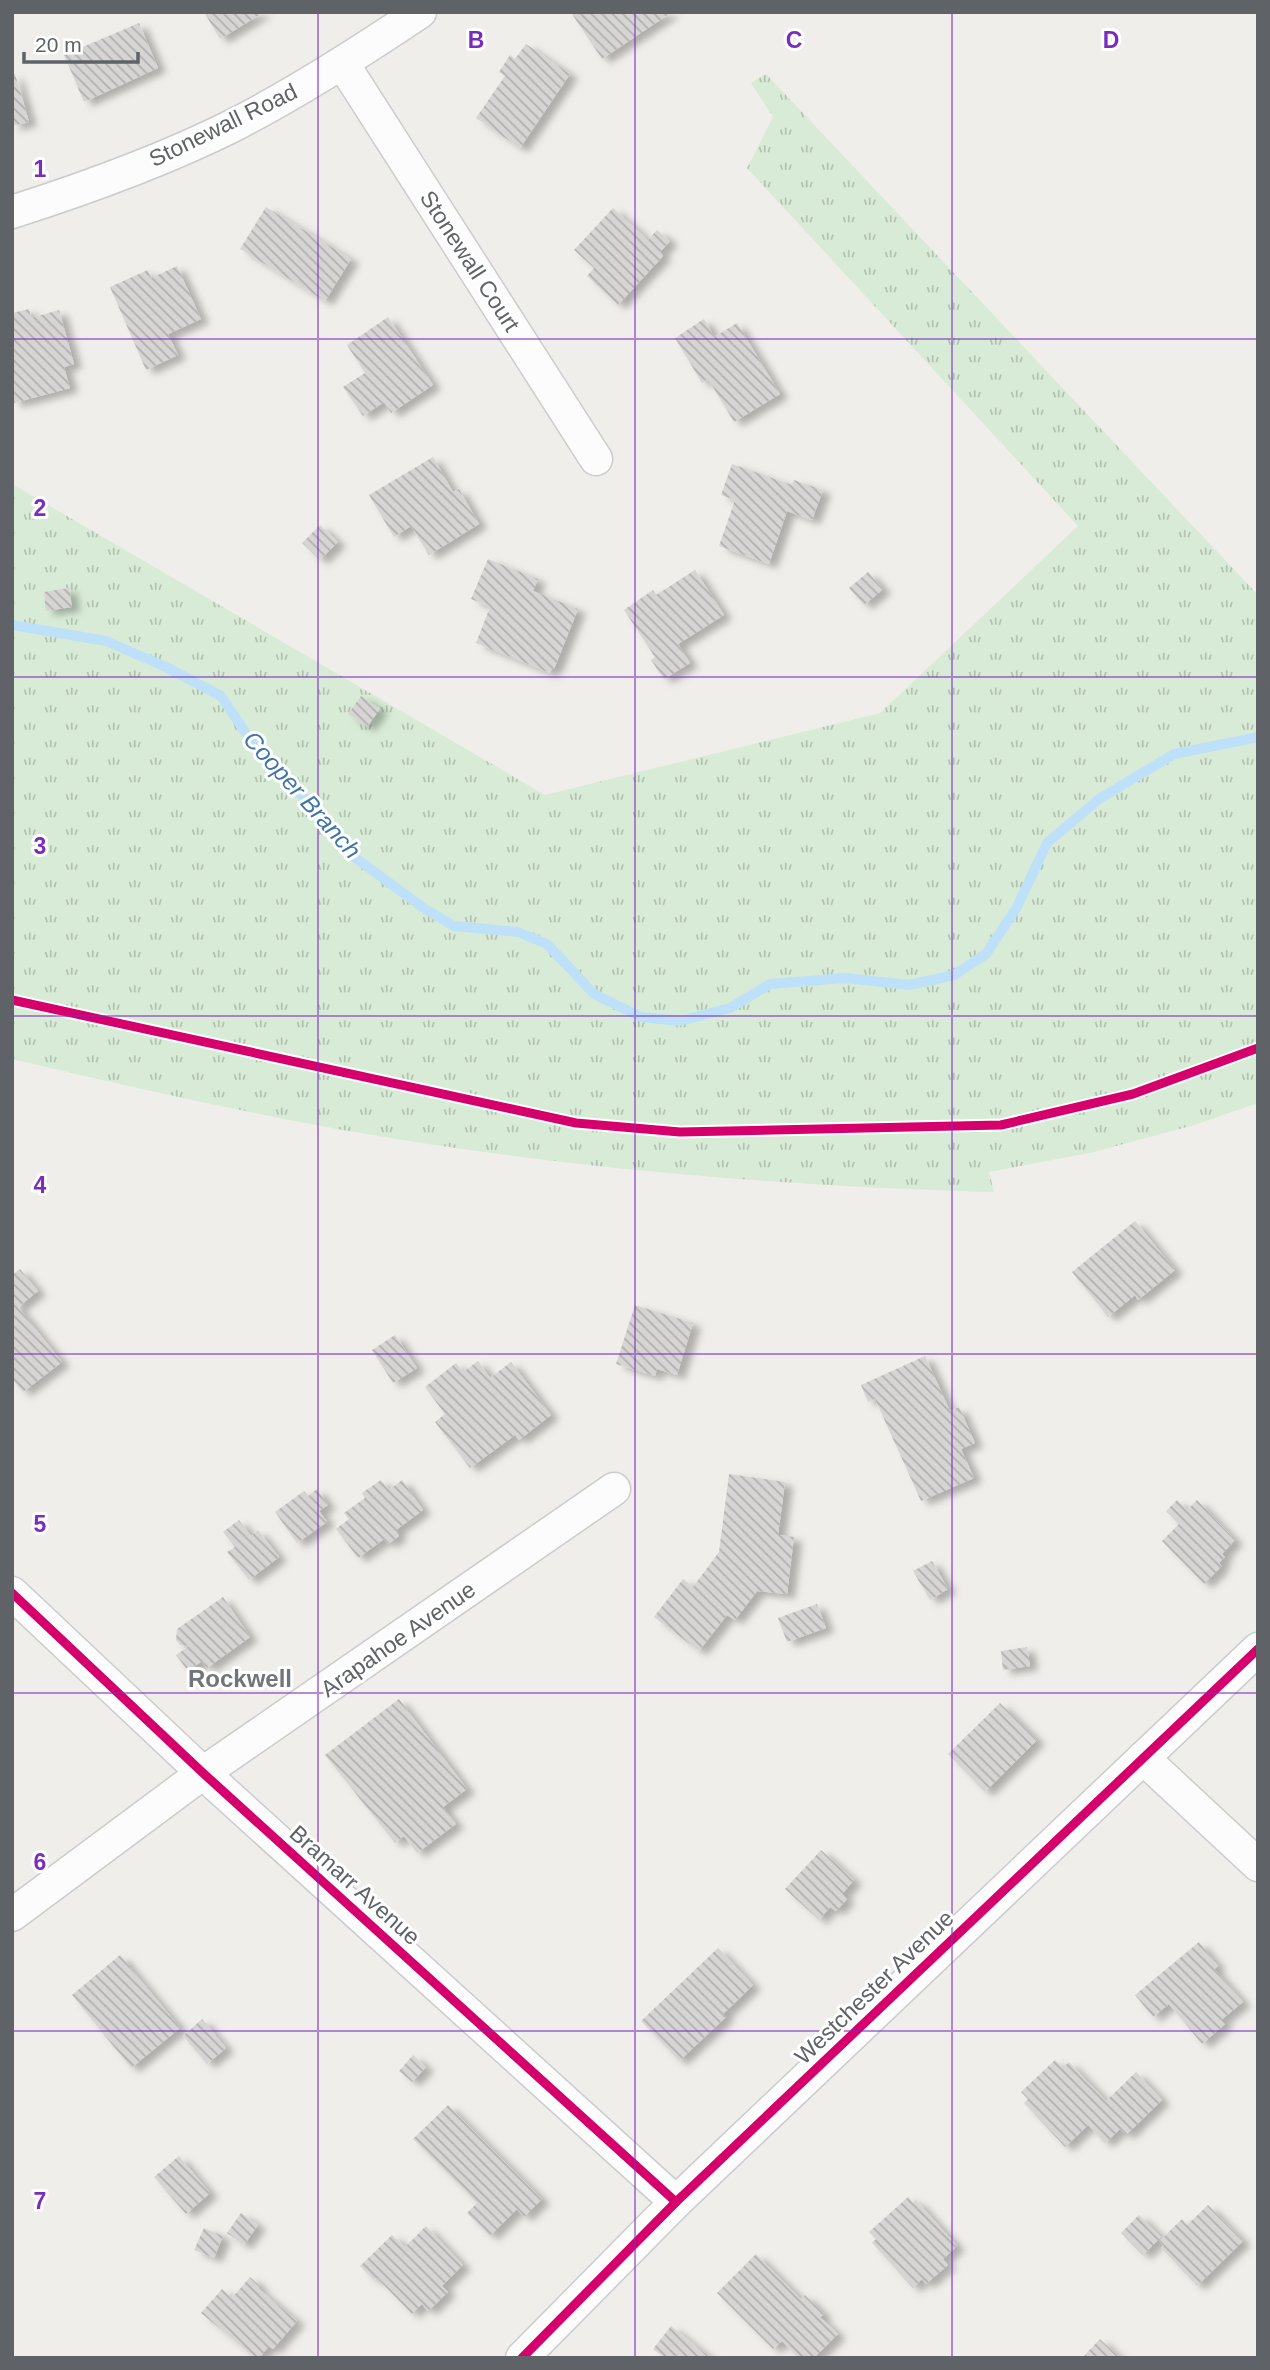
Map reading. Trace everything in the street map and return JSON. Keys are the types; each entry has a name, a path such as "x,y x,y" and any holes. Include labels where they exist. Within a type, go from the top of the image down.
{"street":[{"name":"Stonewall Road","path":"12,212 90,188 231,126 344,64 420,12"},
{"name":"Stonewall Court","path":"344,64 596,459"},
{"name":"Arapahoe Avenue","path":"12,1915 203,1773 614,1489"},
{"name":"Bramarr Avenue","path":"12,1593 203,1773 676,2202"},
{"name":"Westchester Avenue","path":"522,2358 676,2202 1258,1649"},
{"path":"1143,1758 1258,1865"}],"green space":[{"path":"766,74 1258,595 1258,1103 1194,1125 1094,1152 989,1172 994,1192 749,1180 505,1155 260,1114 12,1059 12,484 545,795 880,713 1078,526 747,168 773,117 751,83"}],"building":[{"path":"204,12 264,12 220,39"},
{"path":"672,12 602,59 572,14"},
{"path":"139,23 158,68 84,102 64,55"},
{"path":"526,44 570,74 520,148 476,118 505,76 499,72 510,55 515,59"},
{"path":"15,74 29,122 12,126 12,75"},
{"path":"266,207 351,259 325,301 240,249"},
{"path":"613,208 648,240 657,230 670,241 660,252 663,256 618,305 587,276 594,268 574,250"},
{"path":"177,266 201,319 168,334 178,355 146,370 110,287 148,270 151,278"},
{"path":"29,309 31,318 59,310 74,364 64,367 70,388 14,403 12,313"},
{"path":"388,317 433,385 391,413 384,402 363,416 343,387 365,373 347,345"},
{"path":"704,319 714,337 737,323 780,394 734,422 708,379 702,383 675,338"},
{"path":"433,457 453,492 459,489 479,524 429,555 411,526 394,537 369,495"},
{"path":"732,464 792,485 794,480 823,490 812,520 787,511 769,564 719,546 735,500 721,495"},
{"path":"320,525 338,542 320,560 302,543"},
{"path":"488,559 538,579 533,591 578,609 550,673 476,643 490,607 471,599"},
{"path":"695,570 724,615 678,644 690,663 664,679 651,660 655,657 624,610 653,590 656,595"},
{"path":"868,572 883,589 864,605 849,588"},
{"path":"69,588 72,607 46,611 44,592"},
{"path":"361,696 380,709 367,727 348,714"},
{"path":"1135,1221 1175,1270 1138,1300 1135,1295 1108,1317 1072,1272"},
{"path":"20,1269 38,1291 18,1307 62,1362 23,1392 12,1379 12,1275"},
{"path":"635,1305 693,1323 677,1375 657,1369 655,1376 616,1364"},
{"path":"395,1335 417,1368 393,1383 372,1350"},
{"path":"925,1356 950,1411 959,1407 975,1443 961,1449 974,1478 921,1501 875,1399 868,1402 861,1385"},
{"path":"478,1361 490,1378 511,1362 551,1415 519,1440 515,1435 470,1468 435,1422 445,1414 425,1387 456,1363 463,1372"},
{"path":"729,1474 785,1482 778,1535 794,1537 787,1594 757,1591 735,1620 727,1615 699,1651 654,1617 683,1579 693,1587 719,1552"},
{"path":"381,1480 389,1490 402,1480 423,1510 396,1530 399,1536 388,1544 384,1539 358,1558 336,1529 349,1519 344,1513 365,1498 362,1493"},
{"path":"317,1489 328,1505 319,1511 327,1522 297,1543 275,1512 304,1491 308,1496"},
{"path":"1177,1500 1187,1510 1197,1500 1235,1540 1222,1554 1225,1557 1219,1563 1222,1566 1204,1584 1162,1541 1179,1524 1166,1511"},
{"path":"239,1520 251,1536 258,1530 279,1557 249,1580 227,1552 235,1547 223,1532"},
{"path":"932,1561 948,1589 930,1600 913,1571"},
{"path":"223,1597 250,1637 207,1668 202,1661 188,1671 176,1655 189,1646 180,1645 176,1640 177,1629"},
{"path":"817,1604 826,1628 787,1642 778,1618"},
{"path":"1027,1647 1030,1666 1003,1670 1001,1651"},
{"path":"399,1699 467,1789 443,1807 456,1824 417,1853 404,1836 395,1843 325,1755"},
{"path":"1000,1703 1037,1740 985,1792 948,1754"},
{"path":"821,1850 854,1880 842,1894 847,1899 836,1911 830,1907 819,1920 785,1889"},
{"path":"1199,1942 1218,1966 1214,1969 1243,2002 1221,2020 1225,2024 1202,2044 1169,2004 1153,2017 1135,1995"},
{"path":"718,1948 753,1985 723,2014 726,2017 679,2061 641,2021"},
{"path":"120,1955 180,2028 131,2068 72,1995"},
{"path":"202,2019 226,2048 207,2064 183,2036"},
{"path":"413,2055 426,2067 412,2082 399,2071"},
{"path":"1055,2060 1063,2068 1069,2062 1106,2101 1136,2072 1162,2100 1126,2135 1120,2129 1105,2143 1088,2125 1065,2147 1024,2103 1028,2099 1021,2092"},
{"path":"448,2105 542,2199 524,2217 517,2209 490,2236 467,2213 477,2203 413,2139"},
{"path":"179,2156 210,2193 186,2214 154,2177"},
{"path":"908,2197 913,2203 916,2200 957,2246 943,2259 948,2265 926,2284 922,2279 913,2288 872,2243 876,2239 869,2232"},
{"path":"1208,2205 1243,2241 1197,2286 1161,2248 1164,2246 1159,2241 1182,2219 1187,2225"},
{"path":"241,2213 258,2225 244,2245 227,2233"},
{"path":"1139,2215 1161,2237 1143,2255 1121,2233"},
{"path":"426,2226 463,2265 442,2286 448,2292 428,2311 422,2304 412,2314 377,2278 374,2280 360,2266 392,2235 405,2247"},
{"path":"204,2228 223,2236 214,2258 194,2250"},
{"path":"756,2254 801,2299 805,2295 824,2314 820,2317 838,2334 814,2358 799,2358 782,2341 773,2349 717,2293"},
{"path":"250,2277 260,2286 258,2288 297,2321 273,2349 269,2346 259,2358 255,2358 201,2313 222,2289 232,2298"},
{"path":"671,2326 711,2358 665,2358 653,2349"},
{"path":"1100,2339 1120,2358 1082,2358"}],"waterway":[{"name":"Cooper Branch","path":"12,625 106,641 166,667 221,696 259,753 316,809 350,854 425,909 454,926 518,932 547,944 594,994 641,1017 680,1021 730,1008 770,984 845,978 909,985 954,975 986,954 1017,907 1047,843 1099,799 1174,754 1258,737"}],"cycle path":[{"path":"12,1000 576,1123 680,1132 1001,1125 1133,1094 1258,1048"},
{"path":"12,1593 203,1773 676,2202"},
{"path":"522,2358 676,2202 1258,1649"}],"district":[{"name":"Rockwell","path":"240,1679"}]}
